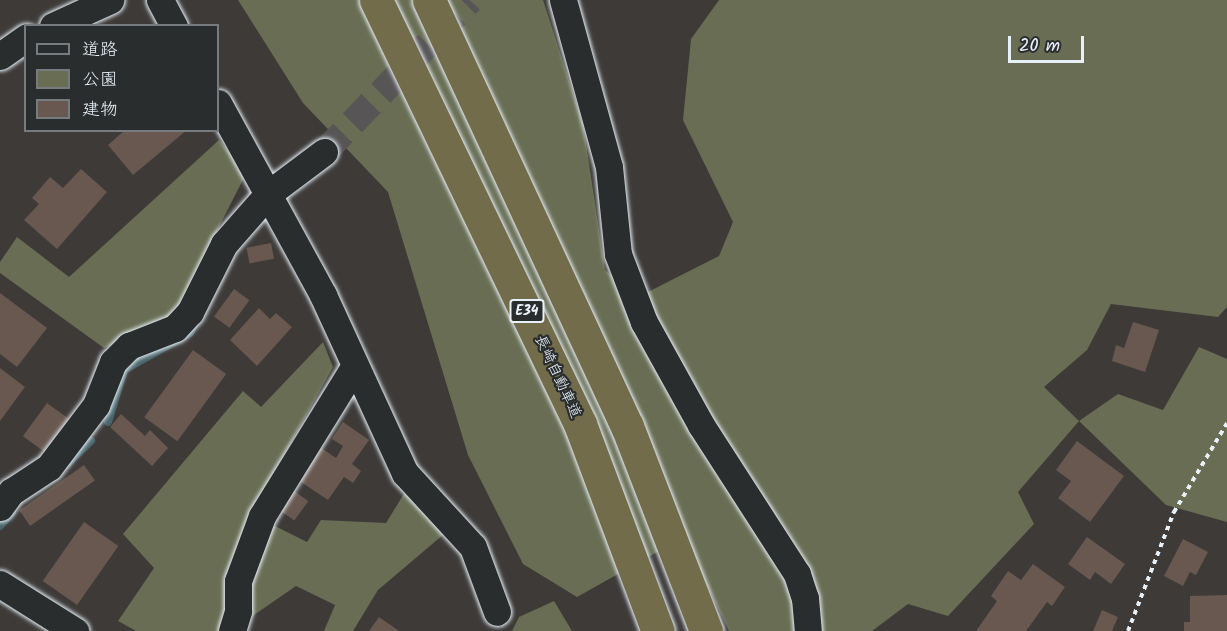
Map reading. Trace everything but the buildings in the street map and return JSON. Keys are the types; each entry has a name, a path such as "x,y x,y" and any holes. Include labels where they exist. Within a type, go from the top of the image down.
{"highway":[{"name":"長崎自動車道","path":"376,0 580,424 658,631"},
{"name":"E34","path":"429,0 627,426 706,631"}],"street":[{"path":"58,24 110,0"},
{"path":"160,0 173,24"},
{"path":"563,0 609,167 618,254 644,321 701,425 797,574 805,598 808,631"},
{"path":"0,56 24,39"},
{"path":"219,105 323,295 354,367 405,473 473,548 497,612"},
{"path":"0,507 11,492 49,467 96,405 113,362 129,345 175,328 190,312 224,244 268,194 324,152"},
{"path":"232,631 238,611 238,581 262,516 354,367"},
{"path":"0,584 75,631"}],"path":[{"path":"1128,631 1174,512 1227,423"}],"green space":[{"path":"238,0 543,0 583,124 605,270 638,297 719,256 733,222 683,120 691,39 719,0 1227,0 1227,307 1218,317 1111,304 1087,350 1044,387 1079,421 1018,492 1034,524 948,616 908,604 872,631 729,631 684,537 577,597 523,564 468,455 388,192 303,103"},
{"path":"219,140 246,174 172,318 104,348 0,273 0,262 17,237 69,277"},
{"path":"323,342 333,367 251,514 307,542 321,520 386,523 410,484 444,534 378,590 353,631 324,631 335,605 296,586 231,631 136,631 118,621 154,568 123,534 243,391 261,407"},
{"path":"1199,347 1227,359 1227,522 1166,505 1079,421 1118,394 1163,410"},
{"path":"554,601 572,631 512,631 519,617"}],"waterway":[{"path":"108,422 124,370 190,333 195,323"},
{"path":"66,465 91,441"},
{"path":"0,526 12,512"}],"tunnel":[{"path":"324,152 470,0"}]}
